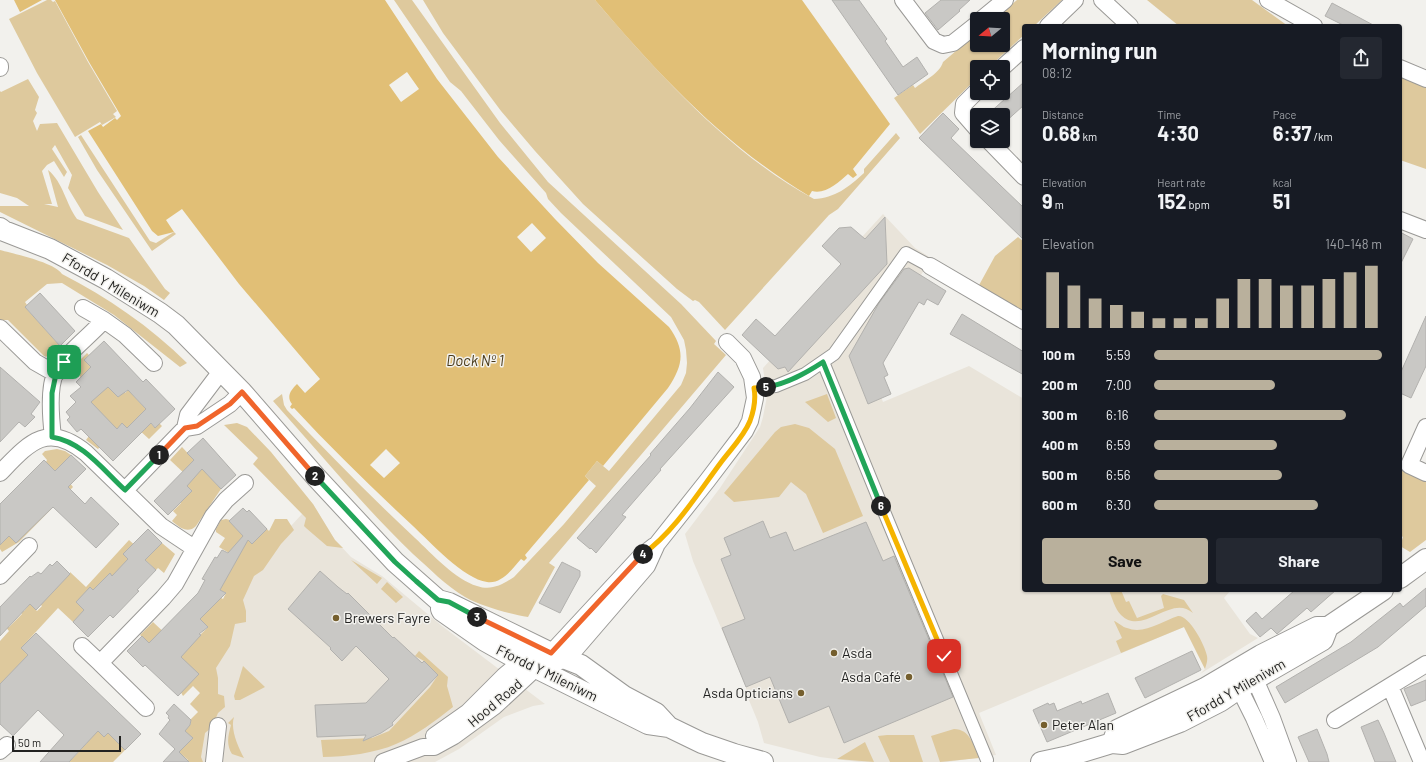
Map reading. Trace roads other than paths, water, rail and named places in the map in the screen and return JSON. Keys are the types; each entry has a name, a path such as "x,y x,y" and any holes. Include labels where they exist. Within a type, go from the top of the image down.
{"street":[{"path":"903,0 934,41 943,45 953,43 970,30"},
{"path":"990,12 1005,0"},
{"path":"1050,24 1075,0"},
{"path":"1102,0 1128,24"},
{"path":"1268,0 1310,24"},
{"path":"1010,61 1022,50"},
{"path":"1402,69 1426,79"},
{"path":"970,98 964,104 963,114 970,122"},
{"path":"996,148 1022,175"},
{"path":"1402,221 1426,230"},
{"name":"Ffordd Y Mileniwm","path":"1,230 50,249 122,288 176,325 222,370 316,477 395,562 438,600 442,611 485,642 648,724 669,727 702,743 763,762"},
{"path":"754,388 776,386 805,374 834,354 906,253 1022,320"},
{"path":"82,308 104,320 125,335 154,363"},
{"path":"52,437 52,393 56,374 64,362 104,320"},
{"path":"0,328 34,362 56,374"},
{"path":"559,656 640,557 657,544 745,431 753,411 755,398 752,377 743,358 727,342"},
{"path":"823,362 987,760"},
{"path":"125,490 185,428 188,415 222,370"},
{"path":"185,428 197,426 230,404 242,392"},
{"path":"1426,427 1405,464 1426,473"},
{"path":"0,473 30,444 44,438 62,438 77,445 161,526 194,548"},
{"path":"100,663 175,584 213,516 226,500 244,483"},
{"path":"2,571 29,546"},
{"path":"1402,577 1426,559"},
{"name":"Ffordd Y Mileniwm","path":"1041,762 1069,756 1112,742 1117,730 1205,688 1243,676 1323,640 1328,627 1380,592"},
{"name":"Ffordd Y Mileniwm","path":"438,600 449,602 584,667 624,696 656,713 669,727"},
{"path":"82,646 146,708"},
{"name":"Hood Road","path":"383,762 407,758 423,747 434,747 470,725 495,706 529,664 559,656"},
{"path":"1335,720 1426,664"},
{"path":"1243,676 1272,762"},
{"path":"1243,676 1272,718 1288,762"},
{"path":"1390,686 1422,762"},
{"path":"214,762 218,726"}],"water":[{"path":"14,0 42,0 20,12"},
{"name":"Dock Nº 1","path":"55,0 385,0 437,79 498,157 598,263 669,327 678,343 680,351 679,365 673,380 603,466 597,461 585,476 589,480 525,555 527,558 524,561 521,559 506,575 497,581 487,582 468,574 438,550 352,468 294,408 292,409 290,407 292,404 289,396 297,384 305,393 320,379 239,284 182,209 166,220 174,232 158,236 152,231 88,131 101,124 103,127 115,118 117,120 121,116"},
{"path":"595,0 802,0 890,124 853,169 857,175 853,178 848,174 832,187 817,192 812,191 809,196 749,155 721,132 643,55"}],"place":[{"name":"Brewers Fayre","path":"336,618"},
{"name":"Asda","path":"834,653"},
{"name":"Asda Café","path":"909,677"},
{"name":"Asda Opticians","path":"801,693"},
{"name":"Peter Alan","path":"1044,725"}]}
